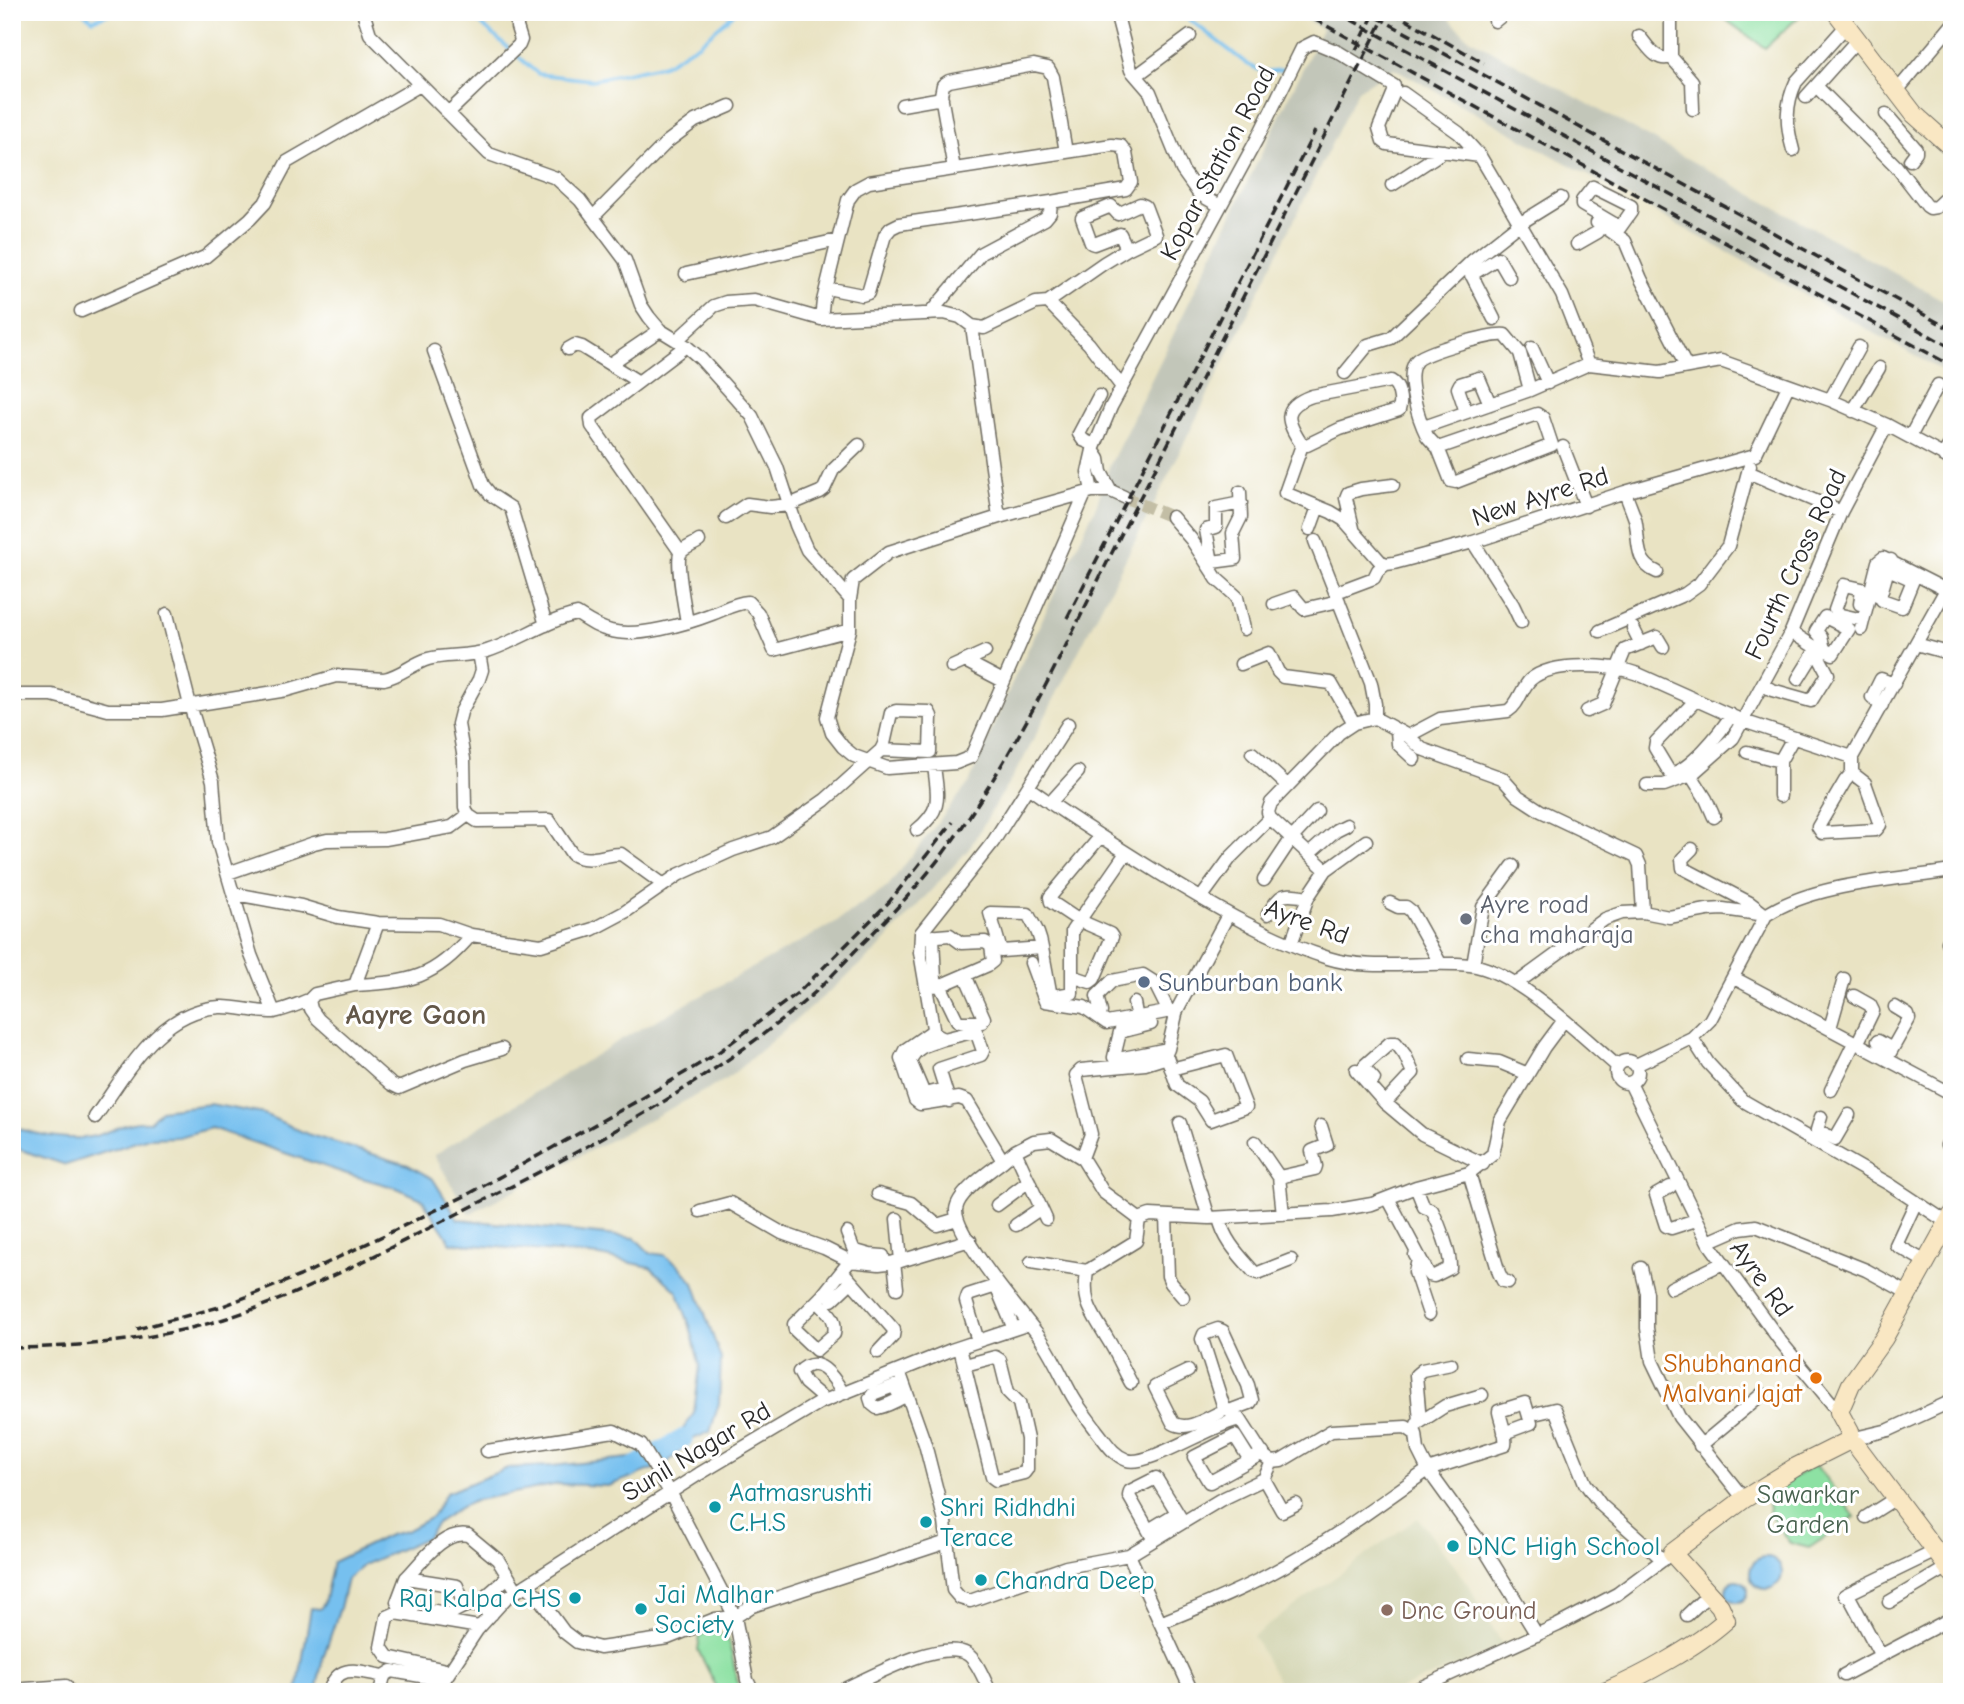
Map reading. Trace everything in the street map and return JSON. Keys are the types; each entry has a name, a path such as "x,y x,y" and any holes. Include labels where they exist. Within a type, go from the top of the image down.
{"street":[{"path":"363,12 370,34 489,154 556,178 580,200 625,260 641,305 660,330 681,343 718,376 752,416 777,467 807,550 850,599"},
{"path":"448,113 519,45 521,40 517,27 517,12"},
{"path":"1116,12 1131,71 1150,92 1182,170 1199,194 1220,206"},
{"path":"1495,21 1506,12"},
{"path":"1671,12 1671,57 1692,81 1693,109"},
{"path":"1847,25 1914,114 1952,148"},
{"path":"1806,97 1816,86 1847,25"},
{"path":"1793,150 1786,107 1792,90 1796,82 1847,25"},
{"path":"1896,92 1952,25"},
{"path":"1136,76 1190,36"},
{"path":"1639,36 1656,57 1671,57"},
{"name":"Kopar Station Road","path":"1094,448 1122,387 1302,48 1314,42 1338,52 1391,84 1394,92 1379,128 1383,141 1393,146 1444,151"},
{"path":"954,169 942,98 943,85 949,81 1034,65 1048,68 1053,77 1066,152"},
{"path":"81,311 205,257 265,203 287,162 420,85"},
{"path":"1816,86 1896,166 1927,206 1936,207 1952,192"},
{"path":"1403,93 1459,133 1480,156 1562,295 1589,364"},
{"path":"902,105 942,98"},
{"path":"593,217 667,142 695,121 730,106"},
{"path":"1886,114 1916,149 1910,160"},
{"path":"1900,129 1914,114"},
{"path":"821,319 827,288 848,200 856,189 869,182 1112,145 1121,146 1126,153 1130,186 1126,189 899,225 891,228 885,235 868,293 862,295 827,288"},
{"path":"1392,185 1444,151 1480,156"},
{"path":"1345,373 1368,345 1391,338 1519,224 1560,198"},
{"path":"932,312 981,253 1045,219 1050,213 1051,202"},
{"path":"687,622 682,596 681,553 592,426 591,418 681,343 714,306 726,302 754,300 821,319 932,312 960,317 972,326 984,328 1036,303 1048,302 1112,258 1156,235 1143,204 1118,214 1111,206 1082,218 1093,244 1121,235 1127,249"},
{"path":"1573,207 1602,225 1618,230 1686,366"},
{"path":"1577,244 1598,232 1602,225"},
{"path":"1112,258 1109,249 1113,236"},
{"path":"686,274 838,240"},
{"path":"1469,271 1498,258 1509,277"},
{"path":"1469,271 1494,319"},
{"path":"1048,302 1089,344 1122,387"},
{"path":"972,326 999,517"},
{"path":"610,364 660,330"},
{"path":"1438,448 1537,414 1543,418 1552,445 1453,482 1438,448 1427,435 1412,388 1412,368 1421,356 1485,337 1505,335 1520,353 1530,390"},
{"path":"568,349 579,346 637,381"},
{"path":"1830,400 1859,347"},
{"path":"1532,348 1548,383"},
{"path":"434,351 482,485 510,508 546,625"},
{"path":"1424,427 1530,390 1589,364 1660,372 1721,361 1830,400 1887,425 1948,457 1952,441"},
{"path":"1853,411 1879,368"},
{"path":"1466,412 1458,388 1460,384 1479,378 1490,404"},
{"path":"1274,604 1294,597 1304,609 1374,578 1378,570 1386,564 1372,554 1353,528 1331,512 1285,494 1302,445 1287,417 1288,412 1300,400 1322,393 1391,381 1395,383 1401,405 1399,410 1340,429 1302,445"},
{"path":"1910,437 1938,385"},
{"path":"1600,631 1685,594 1699,584 1728,545 1748,472 1788,386"},
{"path":"1099,396 1079,434 1094,448 1101,472 1111,491"},
{"name":"Fourth Cross Road","path":"1737,718 1763,685 1791,632 1841,512 1887,425"},
{"path":"726,518 747,504 770,507 789,505 824,489 833,470 859,445"},
{"path":"1563,447 1586,506"},
{"path":"1094,448 1088,472 1089,492 971,757 964,762 887,768 855,756 843,747 832,733 827,717 850,630 853,580 889,552 999,517 1089,492 1111,491 1124,497"},
{"name":"New Ayre Rd","path":"1386,564 1473,542 1625,492 1755,455"},
{"path":"1748,472 1841,512"},
{"path":"1353,528 1346,498 1348,494 1361,489 1394,485"},
{"path":"1625,492 1636,522 1636,540 1642,556 1648,568 1657,572"},
{"path":"1241,498 1241,517 1233,533 1235,559 1212,562 1206,530 1216,527 1216,508 1241,498"},
{"path":"1318,507 1313,535 1340,595 1371,683 1376,704 1375,718"},
{"path":"1172,517 1191,539 1217,579 1237,597 1244,629"},
{"path":"681,553 699,541"},
{"path":"1473,542 1521,622"},
{"path":"1852,773 1865,783 1880,825 1876,830 1822,833 1818,827 1852,773 1852,757 1949,585 1890,565 1883,558 1878,562 1860,622"},
{"path":"12,695 52,695 108,710 162,710 287,690 336,676 391,678 427,659 479,653 536,631 557,618 577,614 614,632 674,627 737,603 748,602 758,613 774,650 850,630"},
{"path":"1800,611 1820,624"},
{"path":"167,614 213,781 215,828 253,963 274,1012"},
{"path":"1633,628 1640,644"},
{"path":"1763,685 1772,690 1812,700 1829,672 1816,650 1791,632"},
{"path":"1587,711 1603,704 1617,667 1626,655 1640,644 1659,638 1663,646"},
{"path":"1916,644 1952,654"},
{"path":"1798,680 1816,650"},
{"path":"952,667 985,652"},
{"path":"479,653 482,670 461,712 458,724 468,816 477,821 549,820 572,854 578,858 585,860 621,854 664,885"},
{"path":"1241,664 1269,653 1283,677 1331,683 1354,723"},
{"path":"965,661 1003,681"},
{"path":"1414,760 1398,744 1402,733 1440,719 1508,711 1513,708 1532,677 1561,667 1617,667 1737,718 1852,757"},
{"path":"1696,700 1656,742 1655,748 1670,773 1679,771 1737,718"},
{"path":"235,894 301,906 338,917 378,923 439,924 471,935 541,945 593,929 625,912 678,874 733,850 772,837 825,800 881,750 891,713 896,710 929,712 930,752 881,750"},
{"path":"1326,870 1269,818 1268,812 1271,803 1339,733 1354,723 1375,718 1422,748 1502,778 1518,796 1541,811 1636,856 1640,865 1643,912"},
{"path":"1647,785 1664,785 1691,775 1733,738 1737,718"},
{"path":"947,1095 920,1104 915,1100 902,1064 901,1058 905,1050 933,1028 919,939 993,842 1068,724"},
{"path":"1780,796 1780,761 1793,738"},
{"path":"1747,752 1780,761"},
{"path":"1252,753 1288,786"},
{"path":"917,830 935,812 937,800 934,765"},
{"path":"1050,803 1078,772"},
{"path":"1691,775 1714,817"},
{"name":"Ayre Rd","path":"1029,788 1100,837 1228,915 1291,944 1330,959 1365,964 1440,963 1490,969 1516,984 1564,1020 1617,1066"},
{"path":"1264,880 1292,838 1317,811"},
{"path":"228,873 327,840 385,839 452,827 468,816"},
{"path":"1201,898 1231,857 1269,818"},
{"path":"1309,854 1336,830 1346,825"},
{"path":"1072,976 1090,982 1094,979 1112,937 1078,920 1051,902 1050,897 1100,837"},
{"path":"1291,944 1308,897 1326,870 1366,841"},
{"path":"1692,849 1682,859 1683,868 1750,903 1766,915"},
{"path":"1042,948 1001,951 990,913 1028,914 1039,931 1052,994 1072,993 1072,931 1126,853"},
{"path":"1474,965 1483,907 1513,866"},
{"path":"1636,1065 1692,1038 1710,1020 1766,915 1788,902 1808,895 1952,871"},
{"path":"1268,914 1286,893 1308,897"},
{"path":"1390,903 1411,911 1440,963"},
{"path":"1516,984 1605,919 1622,912 1643,912 1669,918 1723,909 1766,915"},
{"path":"1082,1158 1091,1135 1075,1079 1076,1074 1081,1070 1160,1060 1165,1051 1173,1011 1228,915"},
{"path":"355,985 378,923"},
{"path":"95,1117 137,1059 173,1021 194,1011 215,1007 274,1012 309,1000 315,994 355,985 397,983 421,976 452,957 471,935"},
{"path":"919,939 950,935 961,943 985,942 991,946 991,962 940,985 925,987"},
{"path":"933,936 935,980 958,1022 982,1022 984,1018 965,975"},
{"path":"1952,936 1948,939 1952,952"},
{"path":"1031,962 1045,1001 1084,1007 1107,1023 1173,1011"},
{"path":"1101,1012 1097,996 1112,981 1143,975 1154,982 1173,1011"},
{"path":"1734,978 1856,1042 1889,1054 1952,1094"},
{"path":"1830,1028 1844,979"},
{"path":"1831,1090 1873,1011 1870,1005 1854,996"},
{"path":"309,1000 318,1019 391,1084 399,1088 465,1060 502,1049"},
{"path":"1134,1003 1137,1019"},
{"path":"1889,1054 1909,1017 1895,1007"},
{"path":"1139,1219 1150,1215 1214,1218 1332,1211 1385,1200 1416,1187 1469,1173 1493,1154 1500,1121 1564,1020"},
{"path":"947,1095 939,1069 981,1055 983,1051 976,1031 921,1047 910,1061 924,1094 947,1095 967,1101 1003,1161"},
{"path":"931,1032 944,1039"},
{"path":"1692,1038 1708,1063 1742,1100 1824,1141 1916,1202 1950,1219 1884,1338 1851,1384 1839,1412 1888,1508 1950,1570 1889,1602"},
{"path":"1878,1041 1889,1054"},
{"path":"1165,1051 1171,1069 1177,1084 1199,1101 1211,1120 1246,1107 1226,1055 1171,1069"},
{"path":"1468,1059 1499,1062 1528,1074"},
{"path":"1626,1060 1636,1065 1637,1075 1630,1083 1622,1082 1617,1077 1617,1066 1626,1060"},
{"path":"1356,1070 1422,1134 1483,1164"},
{"name":"Ayre Rd","path":"1630,1083 1708,1242 1781,1342 1839,1412"},
{"path":"1824,1141 1837,1139 1849,1115"},
{"path":"1821,1117 1816,1129 1824,1141"},
{"path":"1180,1123 1214,1218 1228,1243 1252,1271 1258,1273 1291,1260"},
{"path":"1279,1177 1315,1169 1317,1166 1312,1151 1327,1145 1321,1126"},
{"path":"1952,1135 1947,1145 1952,1152"},
{"path":"1139,1219 1103,1192 1082,1158 1051,1139 1034,1141 1015,1151 961,1197 956,1207 957,1219 991,1278 1004,1290 1042,1341 1074,1400 1110,1449 1129,1461 1139,1462 1190,1432 1229,1416 1250,1403 1252,1400 1248,1385 1223,1331 1218,1329 1203,1334 1202,1339 1229,1416"},
{"path":"1255,1143 1279,1177 1283,1214"},
{"path":"1015,1151 1044,1214 1016,1225"},
{"path":"1469,1173 1499,1273 1503,1281 1508,1283"},
{"path":"998,1201 1027,1177"},
{"path":"1385,1200 1429,1275 1434,1276 1450,1268 1450,1260 1442,1239 1443,1232 1432,1210 1424,1207 1416,1187"},
{"path":"1670,1187 1656,1195 1666,1226 1671,1228 1696,1220"},
{"path":"878,1194 911,1203 937,1225 957,1219"},
{"path":"1385,1200 1418,1260 1415,1272 1429,1314"},
{"path":"700,1211 730,1202 782,1233 851,1261 898,1259 970,1240"},
{"path":"1916,1202 1896,1245 1926,1262"},
{"path":"1166,1216 1168,1276 1182,1297"},
{"path":"897,1288 898,1219"},
{"path":"1031,1262 1087,1271 1136,1241 1139,1219"},
{"path":"1708,1242 1740,1228 1756,1226 1866,1270 1908,1293"},
{"path":"847,1233 851,1282 894,1330 893,1336 878,1352"},
{"path":"817,1301 851,1261"},
{"path":"1671,1288 1723,1263"},
{"path":"1641,1268 1647,1293 1647,1328 1652,1361 1679,1418 1744,1499"},
{"path":"1087,1271 1086,1298 1090,1313 1108,1338 1131,1383"},
{"path":"832,1300 851,1282"},
{"path":"978,1341 966,1301 968,1295 996,1286 1014,1329"},
{"name":"Sunil Nagar Rd","path":"445,1681 480,1627 506,1598 670,1492 825,1400 1029,1324"},
{"path":"960,1348 994,1479 1024,1473 1027,1468 1027,1439 1019,1403 1008,1392 1000,1360 995,1357 965,1365"},
{"path":"825,1400 799,1372 811,1364 828,1371 843,1393"},
{"path":"1451,1364 1422,1370 1416,1375 1418,1450 1429,1471 1480,1542 1537,1635"},
{"path":"899,1371 904,1397 925,1444 945,1522 953,1590 960,1598 970,1601 1066,1567 1129,1555 1152,1535 1180,1518 1264,1479"},
{"path":"1188,1371 1155,1387 1173,1423 1190,1432"},
{"path":"814,1390 835,1380"},
{"path":"1208,1382 1229,1416 1244,1422 1267,1458 1264,1479 1282,1511 1296,1504"},
{"path":"1700,1446 1762,1394"},
{"path":"1250,1460 1238,1439 1232,1436 1194,1457 1207,1482 1210,1482 1250,1460 1267,1458 1281,1461 1331,1431 1416,1425 1445,1406 1482,1395"},
{"path":"1411,1692 1537,1635 1617,1594 1744,1499 1794,1468 1852,1439 1889,1430 1952,1401"},
{"path":"1538,1413 1555,1409 1585,1483 1601,1505 1667,1556 1709,1594 1720,1606 1726,1620 1663,1662 1605,1692"},
{"path":"487,1451 614,1431 640,1445 670,1492 735,1617 747,1680 753,1692"},
{"path":"1238,1439 1250,1432"},
{"path":"1160,1623 1205,1606 1270,1574 1329,1539 1429,1471 1501,1447 1506,1442 1504,1433"},
{"path":"1152,1535 1129,1496 1130,1491 1153,1478 1158,1479 1180,1518"},
{"path":"1866,1517 1888,1508"},
{"path":"508,1577 470,1605 450,1614 399,1605 397,1602 406,1578 445,1539 468,1535 498,1560 508,1577 521,1588 536,1594 564,1632 577,1642 600,1648 668,1638 715,1619 735,1617 752,1606 947,1542"},
{"path":"1879,1653 1848,1598 1934,1552"},
{"path":"1129,1555 1192,1692"},
{"path":"406,1578 457,1586 470,1605 492,1614"},
{"path":"1687,1615 1709,1594"},
{"path":"445,1681 388,1657 381,1647 387,1617 396,1613 480,1627"},
{"path":"1844,1675 1879,1653 1952,1618"},
{"path":"1879,1653 1900,1636"},
{"path":"838,1692 925,1654 956,1650 970,1656 990,1692"},
{"path":"329,1692 338,1674 347,1670 384,1676 392,1671 445,1681"},
{"path":"380,1692 384,1676"},
{"path":"12,1690 66,1686"}],"shaded area":[{"path":"1294,12 1443,12 1467,37 1952,305 1952,376 1394,68 1358,90 1162,488 1024,758 968,850 873,954 727,1079 469,1214 434,1155 620,1040 831,925 888,886 969,783 1012,683 1096,506 1109,467 1322,29"},
{"name":"Dnc Ground","path":"1418,1518 1468,1584 1503,1646 1393,1692 1284,1692 1253,1636"}],"green space":[{"path":"1715,12 1804,12 1765,48"},
{"name":"Sawarkar Garden","path":"1815,1464 1855,1517 1809,1548 1790,1543 1770,1515 1767,1495"},
{"path":"712,1631 726,1636 740,1689 738,1692 719,1692 698,1650 700,1635"}],"water":[{"path":"210,1104 264,1114 307,1134 408,1165 433,1179 458,1219 635,1238 650,1253 664,1255 679,1265 694,1283 721,1359 719,1403 710,1432 693,1439 665,1465 608,1486 559,1484 477,1500 438,1522 426,1538 363,1565 347,1579 323,1658 316,1692 297,1692 311,1608 320,1609 324,1603 333,1562 432,1517 446,1493 508,1468 657,1455 677,1438 694,1413 700,1366 690,1326 677,1291 650,1267 600,1256 451,1243 422,1199 397,1188 211,1128 178,1137 148,1138 66,1165 12,1147 12,1126 51,1136 82,1138 132,1123 149,1122 161,1110"},
{"path":"1766,1557 1778,1561 1782,1573 1778,1585 1766,1589 1754,1585 1750,1573 1754,1561"},
{"path":"1737,1580 1745,1583 1748,1591 1745,1599 1737,1602 1729,1599 1726,1591 1729,1583"}],"waterway":[{"path":"82,12 93,20 114,12"},
{"path":"467,12 538,74 592,80 664,65 700,43 736,12"},
{"path":"1180,12 1247,64 1263,72 1289,69"},
{"path":"631,1468 684,1438"}],"tunnel":[{"path":"1124,497 1172,517"}],"railway":[{"path":"1301,12 1952,366"},
{"path":"1337,12 1952,348"},
{"path":"1356,50 1375,12"},
{"path":"12,1348 92,1344 171,1332 224,1319 313,1285 502,1191 637,1118 724,1063 818,989 928,872 977,805 1002,765 1047,682 1387,12"},
{"path":"1392,12 1484,63"},
{"path":"1377,17 1952,330"},
{"path":"1067,618 1315,131"},
{"path":"137,1329 223,1306 300,1276 465,1196 641,1099 716,1054 799,992 889,902 953,822"}],"place":[{"name":"Ayre road cha maharaja","path":"1466,919"},
{"name":"Sunburban bank","path":"1144,982"},
{"name":"Shubhanand Malvani lajat","path":"1816,1378"},
{"name":"Aatmasrushti C.H.S","path":"715,1507"},
{"name":"Shri Ridhdhi Terace","path":"926,1522"},
{"name":"DNC High School","path":"1453,1546"},
{"name":"Chandra Deep","path":"981,1580"},
{"name":"Raj Kalpa CHS","path":"575,1598"},
{"name":"Jai Malhar Society","path":"641,1609"},
{"name":"Dnc Ground","path":"1387,1610"}],"district":[{"name":"Aayre Gaon","path":"416,1014"}]}
